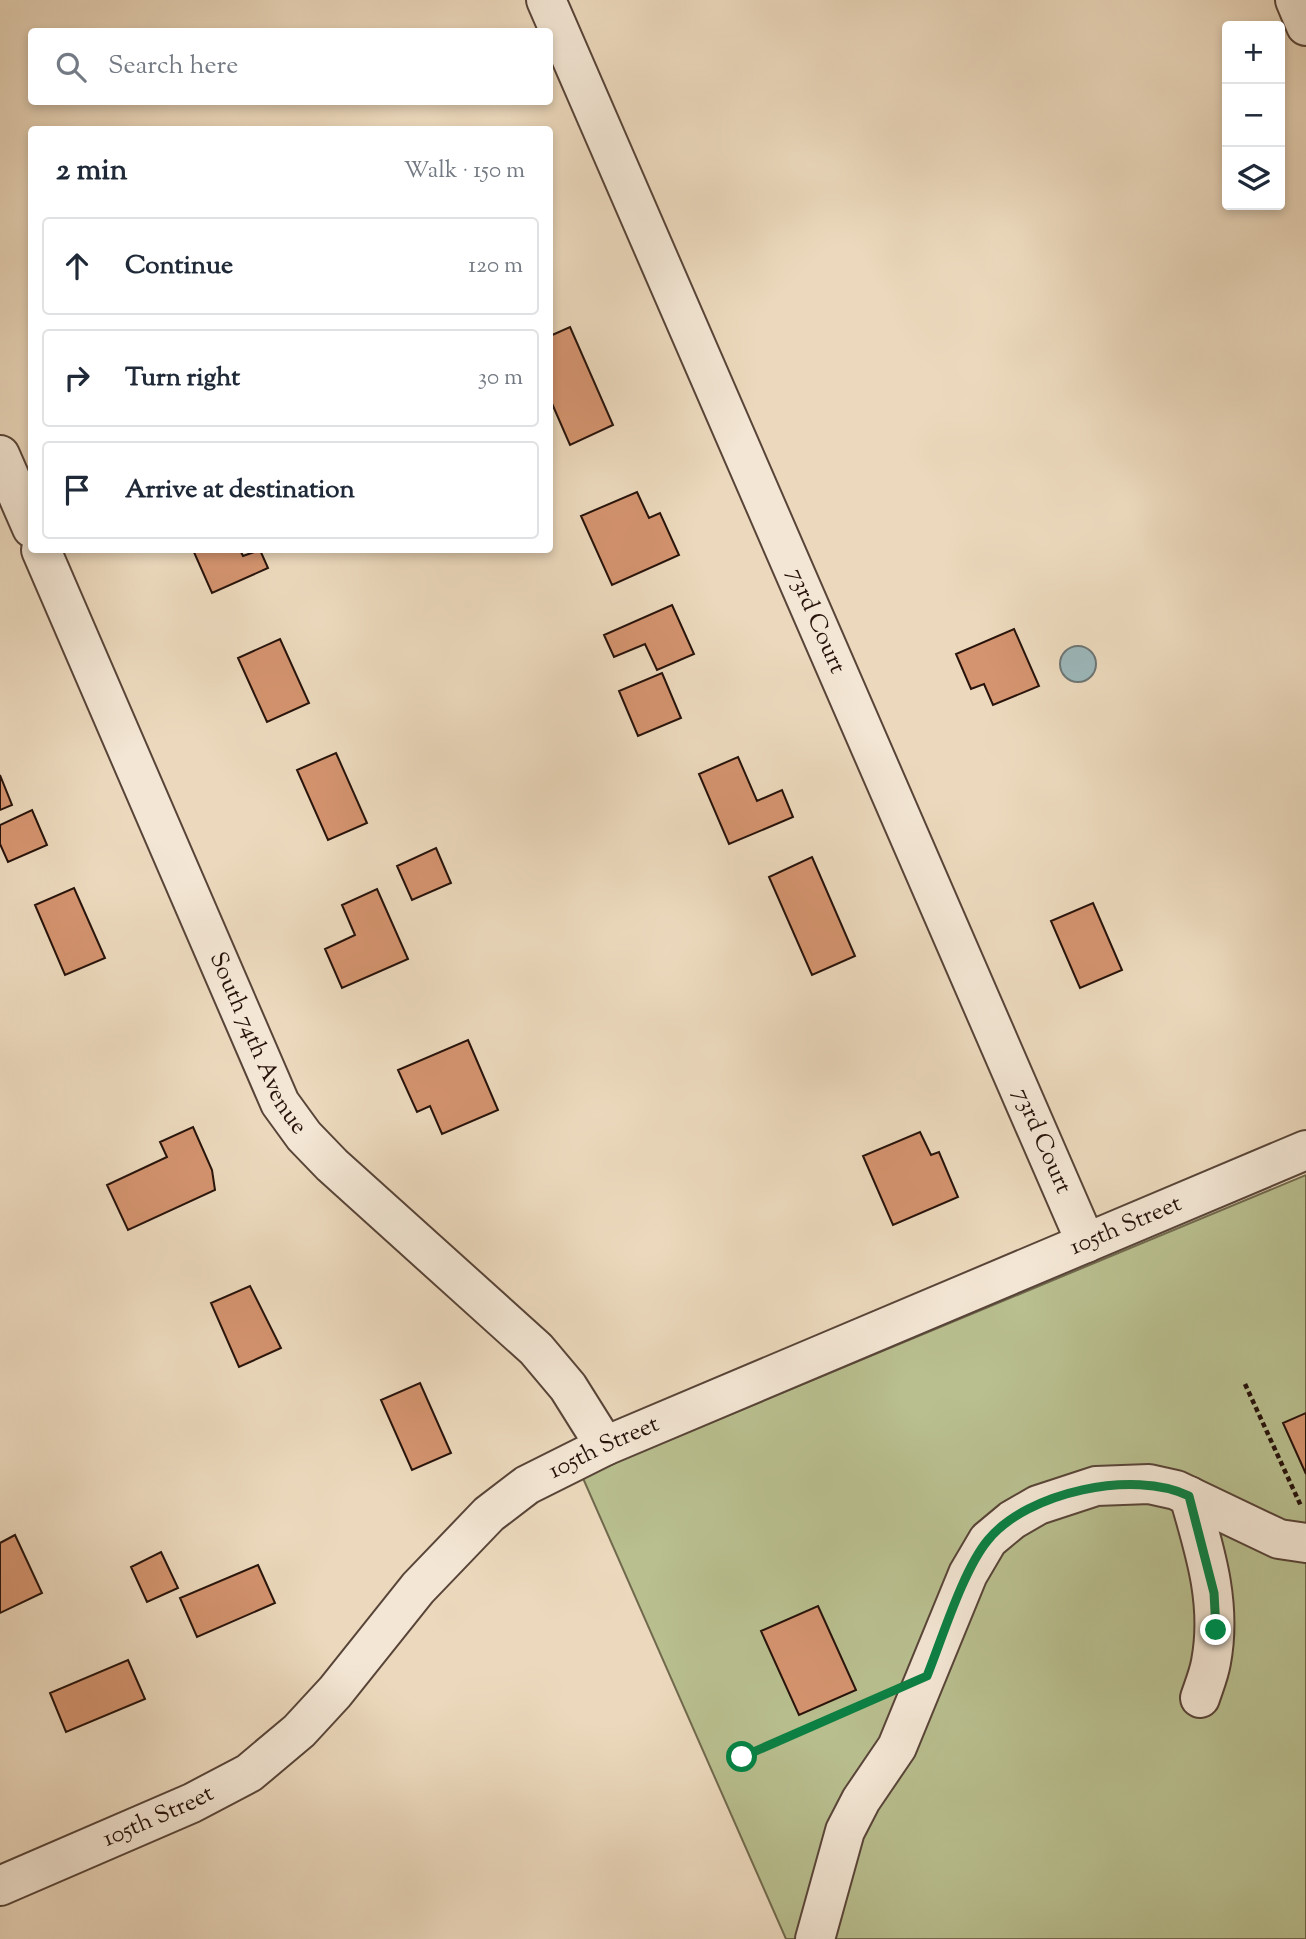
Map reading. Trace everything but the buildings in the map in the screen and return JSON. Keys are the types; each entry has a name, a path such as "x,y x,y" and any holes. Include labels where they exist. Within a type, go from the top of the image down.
{"street":[{"name":"73rd Court","path":"547,0 1086,1243"},
{"path":"1295,0 1306,26"},
{"path":"0,455 28,519"},
{"name":"South 74th Avenue","path":"42,553 280,1103 304,1136 332,1165 536,1349 568,1387 606,1446"},
{"name":"105th Street","path":"0,1886 192,1803 249,1773 299,1731 335,1692 418,1588 489,1514 527,1485 606,1446 1306,1150"},
{"path":"815,1939 845,1831 861,1800 897,1747 968,1574 988,1540 1012,1520 1038,1505 1096,1486 1149,1484 1177,1490 1279,1539 1306,1543"},
{"path":"1189,1496 1214,1593 1216,1630 1213,1653 1200,1698"}],"path":[{"path":"1245,1384 1306,1516"},
{"path":"742,1757 927,1676"}],"green space":[{"path":"1306,1175 1306,1939 786,1939 582,1476"}],"water":[{"path":"1078,646 1090,652 1096,664 1090,676 1078,682 1066,676 1060,664 1066,652"}],"route":[{"path":"742,1757 927,1676 968,1574 988,1540 1012,1520 1038,1505 1096,1486 1149,1484 1177,1490 1189,1496 1214,1593 1216,1630"}]}
